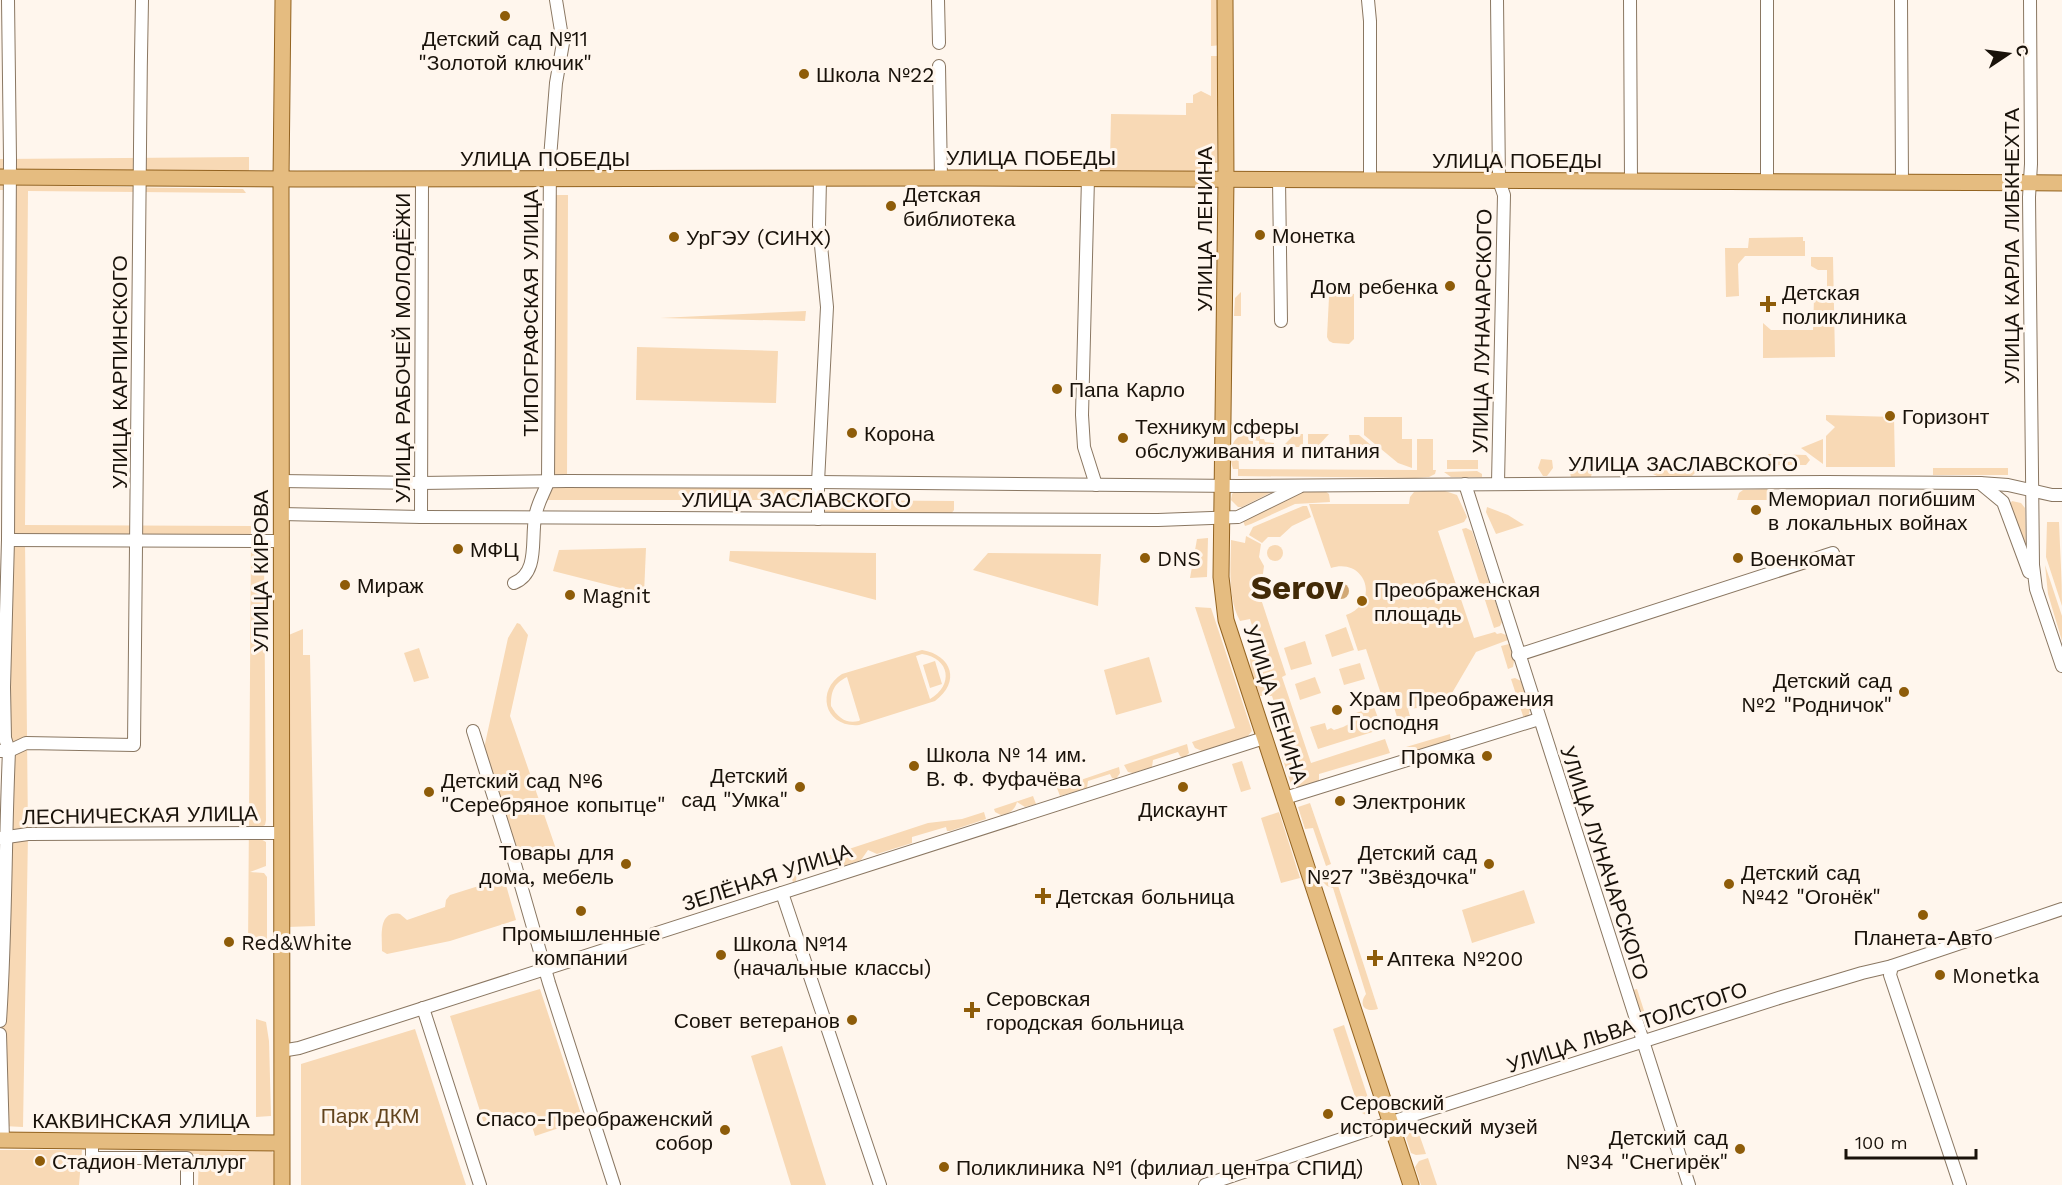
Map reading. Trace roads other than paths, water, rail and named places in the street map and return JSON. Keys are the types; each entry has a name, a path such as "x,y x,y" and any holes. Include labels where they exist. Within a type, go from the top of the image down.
{"main road":[{"name":"УЛИЦА КИРОВА","path":"282,1185 281,179 283,0"},
{"name":"УЛИЦА ЛЕНИНА","path":"1226,0 1221,577 1226,620 1411,1185"},
{"name":"УЛИЦА ПОБЕДЫ","path":"5,178 1088,178 2062,183"},
{"name":"КАКВИНСКАЯ УЛИЦА","path":"1,1140 281,1143"}],"street":[{"path":"0,1021 4,957 5,178 8,0"},
{"name":"УЛИЦА КАРПИНСКОГО","path":"5,751 26,743 134,745 138,541 141,0"},
{"name":"ТИПОГРАФСКАЯ УЛИЦА","path":"535,517 548,482 550,179 556,83 563,43 556,0"},
{"path":"938,0 939,43"},
{"path":"1368,0 1370,180"},
{"name":"УЛИЦА ЛУНАЧАРСКОГО","path":"1497,0 1499,181 1504,195 1498,483"},
{"path":"1630,0 1631,181"},
{"path":"1767,0 1767,182"},
{"path":"1901,0 1902,183"},
{"name":"УЛИЦА КАРЛА ЛИБКНЕХТА","path":"2030,0 2031,491 2036,589"},
{"path":"939,66 941,178"},
{"path":"1088,178 1082,415 1084,447 1095,485"},
{"name":"УЛИЦА РАБОЧЕЙ МОЛОДЁЖИ","path":"421,517 422,179"},
{"path":"818,519 827,307 819,225 820,179"},
{"path":"1279,180 1281,321"},
{"name":"УЛИЦА ЗАСЛАВСКОГО","path":"281,481 818,482 1223,486 1498,483 1980,483 2008,485 2062,495"},
{"path":"1980,483 2003,502 2062,666"},
{"name":"УЛИЦА ЛУНАЧАРСКОГО","path":"1465,484 1689,1185"},
{"name":"УЛИЦА ЗАСЛАВСКОГО","path":"281,514 421,517 1158,520 1238,517 1303,485"},
{"path":"514,584 523,580 530,569 535,517"},
{"path":"5,532 138,541 281,541"},
{"path":"1518,655 1833,553"},
{"path":"1285,798 1539,719"},
{"path":"473,731 545,969 614,1185"},
{"name":"ЗЕЛЁНАЯ УЛИЦА","path":"281,1051 299,1048 1264,738"},
{"name":"ЛЕСНИЧЕСКАЯ УЛИЦА","path":"3,838 28,834 281,833"},
{"path":"782,893 880,1185"},
{"name":"УЛИЦА ЛЬВА ТОЛСТОГО","path":"1205,1185 1816,987 1892,966 2062,909"},
{"path":"1892,966 1890,975 1960,1185"},
{"path":"423,1008 480,1185"},
{"path":"0,1034 1,1140"},
{"path":"92,1140 92,1158 187,1158 187,1185"}],"place":[{"name":"Детский сад №11 \"Золотой ключик\"","path":"505,16"},
{"name":"Школа №22","path":"804,74"},
{"name":"Детская библиотека","path":"891,206"},
{"name":"Монетка","path":"1260,235"},
{"name":"УрГЭУ (СИНХ)","path":"674,237"},
{"name":"Дом ребенка","path":"1450,286"},
{"name":"Детская поликлиника","path":"1768,304"},
{"name":"Папа Карло","path":"1057,389"},
{"name":"Горизонт","path":"1890,416"},
{"name":"Корона","path":"852,433"},
{"name":"Техникум сферы обслуживания и питания","path":"1123,438"},
{"name":"Мемориал погибшим в локальных войнах","path":"1756,510"},
{"name":"МФЦ","path":"458,549"},
{"name":"DNS","path":"1145,558"},
{"name":"Военкомат","path":"1738,558"},
{"name":"Мираж","path":"345,585"},
{"name":"Magnit","path":"570,595"},
{"name":"Преображенская площадь","path":"1362,601"},
{"name":"Детский сад №2 \"Родничок\"","path":"1904,692"},
{"name":"Храм Преображения Господня","path":"1337,710"},
{"name":"Промка","path":"1487,756"},
{"name":"Школа № 14 им. В. Ф. Фуфачёва","path":"914,766"},
{"name":"Детский сад \"Умка\"","path":"800,787"},
{"name":"Дискаунт","path":"1183,787"},
{"name":"Детский сад №6 \"Серебряное копытце\"","path":"429,792"},
{"name":"Электроник","path":"1340,801"},
{"name":"Товары для дома, мебель","path":"626,864"},
{"name":"Детский сад №27 \"Звёздочка\"","path":"1489,864"},
{"name":"Детский сад №42 \"Огонёк\"","path":"1729,884"},
{"name":"Детская больница","path":"1043,896"},
{"name":"Промышленные компании","path":"581,911"},
{"name":"Планета-Авто","path":"1923,915"},
{"name":"Red&White","path":"229,942"},
{"name":"Школа №14 (начальные классы)","path":"721,955"},
{"name":"Аптека №200","path":"1375,958"},
{"name":"Monetka","path":"1940,975"},
{"name":"Серовская городская больница","path":"972,1010"},
{"name":"Совет ветеранов","path":"852,1020"},
{"name":"Серовский исторический музей","path":"1328,1114"},
{"name":"Спасо-Преображенский собор","path":"725,1130"},
{"name":"Детский сад №34 \"Снегирёк\"","path":"1740,1149"},
{"name":"Стадион Металлург","path":"40,1161"},
{"name":"Поликлиника №1 (филиал центра СПИД)","path":"944,1167"}],"district":[{"name":"Serov","path":"1297,587"}],"park label":[{"name":"Парк ДКМ","path":"370,1115"}]}
